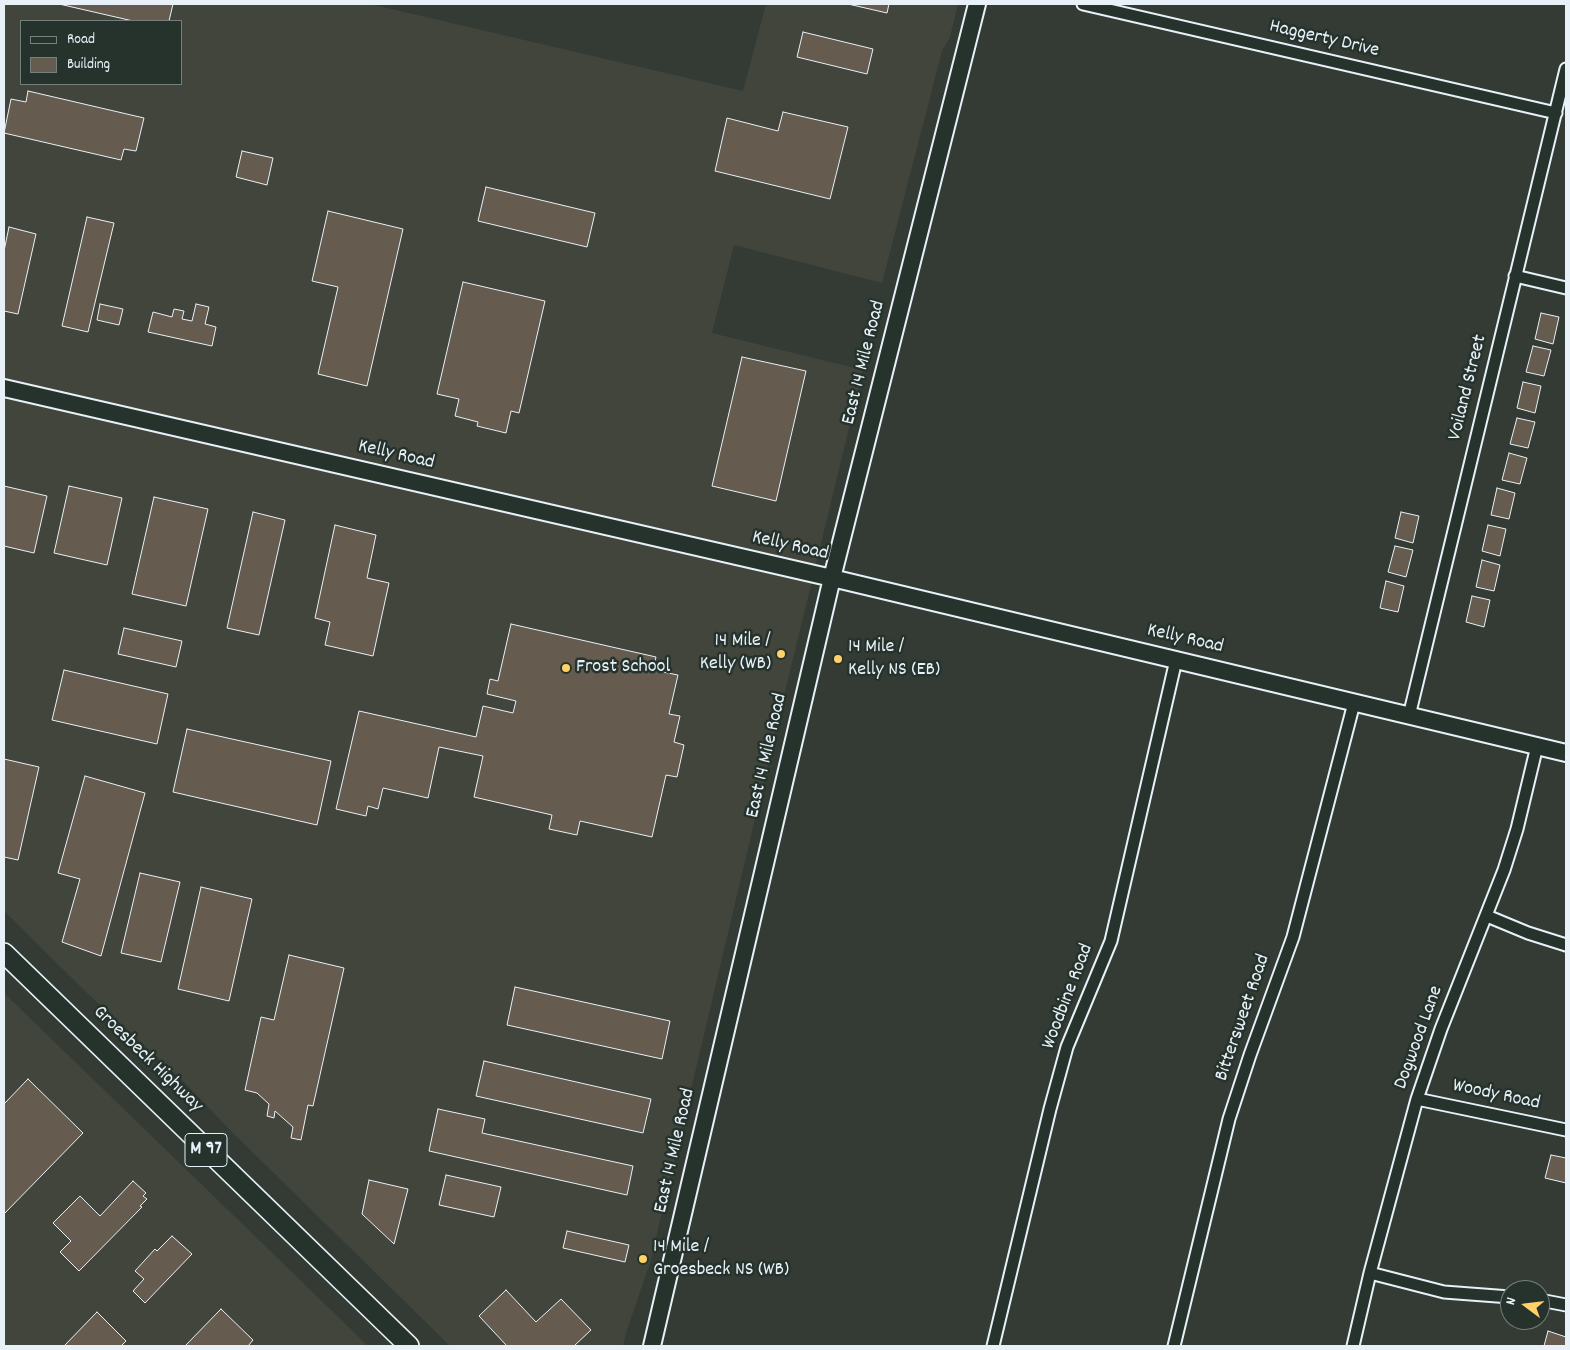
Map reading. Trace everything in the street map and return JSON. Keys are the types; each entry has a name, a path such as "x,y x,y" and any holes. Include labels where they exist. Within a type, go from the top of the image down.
{"main road":[{"name":"Groesbeck Highway","path":"4,953 409,1346"}],"street":[{"name":"East 14 Mile Road","path":"652,1346 832,578 977,4"},
{"name":"Haggerty Drive","path":"1083,4 1556,113"},
{"name":"Voiland Street","path":"1409,716 1566,70"},
{"path":"1515,276 1566,288"},
{"name":"Kelly Road","path":"4,388 832,578 1566,753"},
{"name":"Woodbine Road","path":"993,1346 1050,1109 1067,1047 1111,941 1176,660"},
{"name":"Bittersweet Road","path":"1174,1346 1229,1119 1293,937 1354,703"},
{"name":"Dogwood Lane","path":"1353,1346 1370,1272 1417,1099 1441,1029 1487,916 1517,829 1537,746"},
{"path":"1487,916 1566,945"},
{"name":"Woody Road","path":"1417,1099 1566,1130"},
{"path":"1370,1272 1444,1292 1500,1296"},
{"path":"1550,1302 1566,1305"}],"shaded area":[{"path":"4,4 370,4 743,91 766,4 958,4 950,37 942,51 882,283 734,245 712,333 863,370 650,1263 623,1346 450,1346 233,1133 184,1082 86,992 4,911"},
{"path":"4,993 260,1241 368,1346 4,1346"}],"building":[{"path":"59,4 173,4 169,20 129,20"},
{"path":"848,4 889,4 887,13"},
{"path":"803,32 873,49 867,74 797,57"},
{"path":"28,91 144,118 136,151 124,149 121,160 4,133 11,99 26,102"},
{"path":"783,112 848,127 830,199 715,171 727,118 778,131"},
{"path":"242,151 273,158 267,185 236,177"},
{"path":"486,187 595,213 587,247 478,221"},
{"path":"328,211 403,229 367,386 318,374 338,287 312,281"},
{"path":"87,217 114,223 88,332 62,326"},
{"path":"9,227 36,234 18,314 4,311 4,251"},
{"path":"463,282 545,301 519,413 511,411 506,433 477,426 478,422 455,416 459,399 437,394"},
{"path":"100,304 123,309 119,325 97,320"},
{"path":"196,304 209,307 205,324 216,327 212,346 148,332 153,312 172,317 174,309 184,311 182,319 192,321"},
{"path":"1541,313 1559,317 1553,344 1535,339"},
{"path":"1533,346 1551,350 1544,376 1526,372"},
{"path":"742,357 806,371 776,501 712,486"},
{"path":"1523,382 1541,386 1535,413 1517,408"},
{"path":"1517,418 1535,422 1528,448 1510,444"},
{"path":"1509,453 1527,458 1520,484 1502,480"},
{"path":"4,486 47,496 34,553 4,546"},
{"path":"69,486 122,498 107,565 54,553"},
{"path":"1497,488 1515,493 1509,519 1491,515"},
{"path":"154,497 208,509 186,606 132,594"},
{"path":"253,512 285,520 259,635 227,628"},
{"path":"1401,512 1419,516 1413,543 1395,538"},
{"path":"335,525 376,535 367,578 389,583 373,656 325,645 330,622 315,618"},
{"path":"1488,525 1506,529 1500,556 1482,551"},
{"path":"1395,546 1413,550 1406,577 1388,572"},
{"path":"1482,560 1500,565 1494,591 1476,587"},
{"path":"1386,581 1404,586 1398,612 1380,608"},
{"path":"1472,596 1490,600 1484,627 1466,622"},
{"path":"511,624 656,657 653,670 678,675 669,714 680,716 674,742 684,745 677,777 666,775 652,837 580,821 577,835 549,829 552,815 474,797 483,756 439,747 428,798 383,788 378,809 368,806 366,816 336,809 359,711 476,737 483,706 513,713 516,701 487,694 490,679 498,681"},
{"path":"124,628 182,641 176,667 118,654"},
{"path":"64,670 168,694 157,744 52,720"},
{"path":"187,729 331,761 317,825 173,792"},
{"path":"4,759 39,767 18,860 4,857"},
{"path":"85,776 145,793 101,956 62,942 80,879 58,873"},
{"path":"140,873 180,882 161,962 121,953"},
{"path":"201,887 252,899 229,1001 178,989"},
{"path":"289,955 344,968 313,1106 308,1105 301,1140 291,1138 293,1127 275,1111 274,1118 267,1116 269,1104 257,1093 245,1090 261,1017 274,1020"},
{"path":"515,987 670,1021 662,1059 507,1025"},
{"path":"484,1061 651,1099 643,1133 476,1096"},
{"path":"28,1079 83,1133 4,1214 4,1104"},
{"path":"438,1109 485,1119 482,1133 633,1166 627,1195 429,1151"},
{"path":"1551,1155 1566,1158 1566,1183 1545,1178"},
{"path":"446,1175 501,1187 494,1217 439,1205"},
{"path":"369,1180 408,1189 394,1244 362,1214"},
{"path":"133,1181 146,1193 143,1196 147,1199 140,1206 142,1207 79,1271 60,1252 71,1241 53,1223 80,1196 100,1216"},
{"path":"567,1231 629,1245 625,1262 563,1248"},
{"path":"172,1236 192,1254 145,1303 133,1291 144,1279 135,1271 155,1249 157,1251"},
{"path":"506,1290 536,1322 561,1299 591,1330 574,1346 507,1346 479,1316"},
{"path":"221,1309 253,1340 248,1346 185,1346"},
{"path":"97,1312 126,1341 121,1346 64,1346"},
{"path":"1548,1331 1566,1337 1566,1346 1544,1346"}],"place":[{"name":"14 Mile / Kelly (WB)","path":"781,654"},
{"name":"14 Mile / Kelly NS (EB)","path":"838,659"},
{"name":"Frost School","path":"566,668"},
{"name":"14 Mile / Groesbeck NS (WB)","path":"643,1259"}]}
